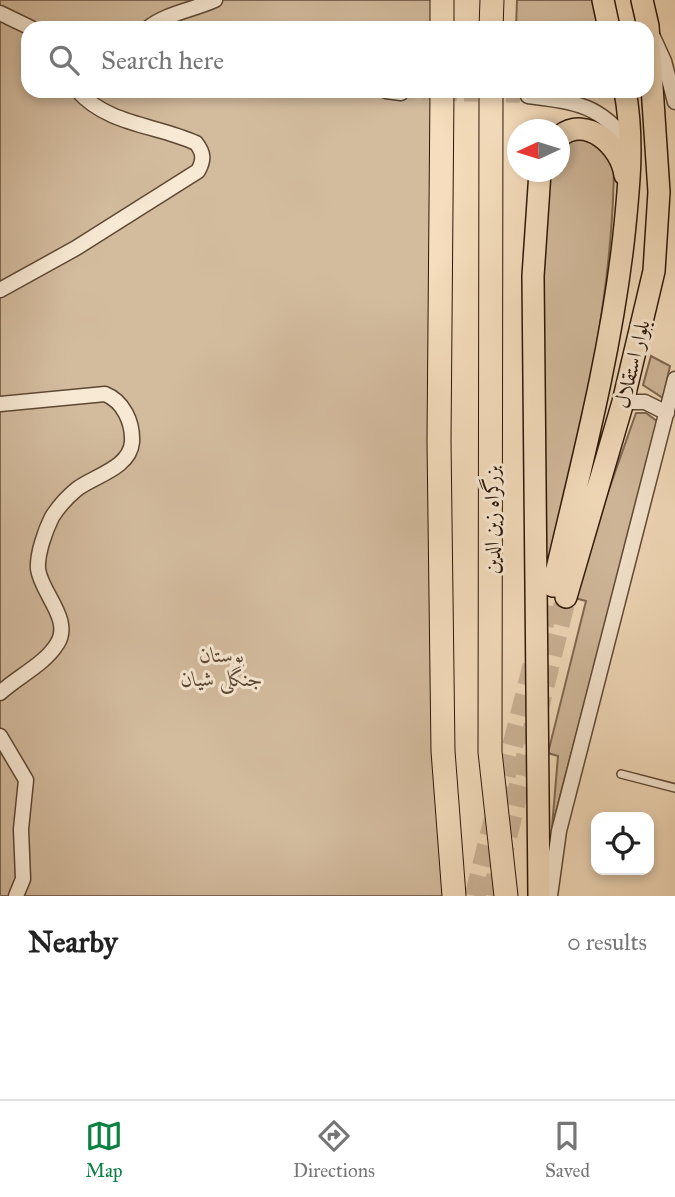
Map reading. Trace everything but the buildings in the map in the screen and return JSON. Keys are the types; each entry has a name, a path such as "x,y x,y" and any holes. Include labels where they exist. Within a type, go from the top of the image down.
{"highway":[{"path":"442,0 442,21"},
{"path":"491,21 492,0"},
{"path":"442,98 439,441 443,751 454,896"},
{"name":"بزرگراه زین الدین","path":"491,98 490,752 506,896"}],"main road":[{"path":"603,0 607,21"},
{"name":"بلوار استقلال","path":"643,1 647,21"},
{"name":"بلوار استقلال","path":"626,98 631,146 615,296 560,592 623,402 654,271 659,192 653,98"},
{"path":"570,131 587,130 608,142 621,158 628,191"},
{"path":"539,182 533,276 539,896"},
{"path":"615,296 620,315 632,317 647,304"}],"street":[{"path":"157,21 215,0"},
{"path":"0,13 21,23"},
{"path":"654,39 664,61 675,102"},
{"path":"0,290 145,206 198,171 202,164 203,157 196,143 109,114 89,104 84,98"},
{"path":"541,98 585,105 604,116 631,146"},
{"path":"550,896 559,831 675,379"},
{"path":"0,404 105,394 115,398 125,409 132,441 129,454 115,467 79,488 63,502 51,520 38,568 43,586 61,621 62,632 52,650 0,693"},
{"path":"623,402 645,402 667,413"},
{"path":"0,736 26,780 21,829 23,879 16,896"}],"lane":[{"path":"621,774 675,788"}],"green space":[{"name":"بوستان جنگلی شیان","path":"0,0 449,0 449,21 21,21 21,98 448,98 435,438 455,896 0,896"},
{"path":"517,0 594,0 596,21 516,21"},
{"path":"585,137 614,159 612,214 608,268 591,376 543,590 540,265 546,182 570,182 570,140"},
{"path":"651,356 670,366 663,398 643,385"},
{"path":"636,413 646,413 658,422 552,827 558,756 548,753 586,601 571,597"}],"tunnel":[{"path":"475,896 553,586"},
{"path":"492,896 566,597"}]}
